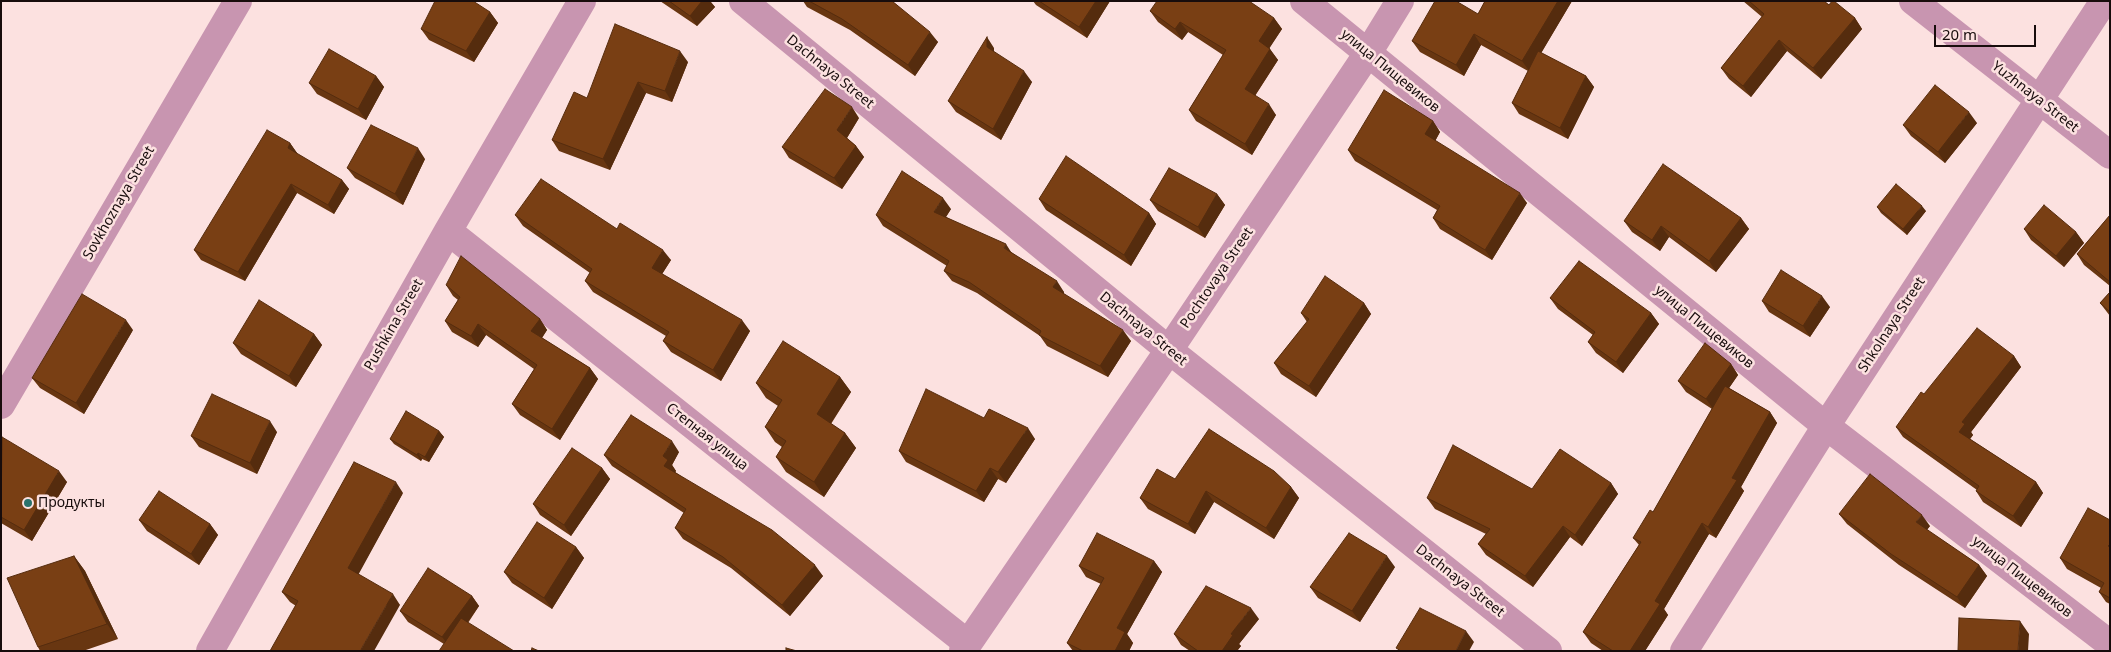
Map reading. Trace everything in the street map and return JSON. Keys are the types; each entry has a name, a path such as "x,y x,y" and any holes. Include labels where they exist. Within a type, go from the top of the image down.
{"street":[{"name":"Sovkhoznaya Street","path":"1,404 238,1"},
{"name":"Pushkina Street","path":"210,651 448,231 582,1"},
{"name":"Dachnaya Street","path":"743,1 1169,350 1548,651"},
{"name":"улица Пищевиков","path":"1304,1 1826,426 2110,644"},
{"name":"Pochtovaya Street","path":"965,647 1169,350 1368,53 1400,1"},
{"name":"Yuzhnaya Street","path":"1913,1 2110,155"},
{"name":"Shkolnaya Street","path":"1684,651 1826,426 2104,1"},
{"name":"Степная улица","path":"448,231 965,647"}],"building":[{"path":"435,1 473,1 490,12 466,51 421,29"},
{"path":"669,1 702,1 690,16"},
{"path":"809,1 892,1 930,32 908,65 842,19"},
{"path":"1039,1 1096,1 1079,27"},
{"path":"1157,1 1249,1 1274,18 1259,41 1270,49 1245,89 1269,104 1245,144 1189,110 1226,50 1180,22 1175,29 1150,11"},
{"path":"1435,1 1456,1 1478,14 1485,1 1558,1 1522,61 1474,34 1456,65 1412,41"},
{"path":"1749,1 1824,1 1829,5 1834,1 1855,18 1813,68 1779,40 1743,86 1721,68 1764,14"},
{"path":"615,24 680,51 665,91 638,82 603,159 552,140 574,92 587,98"},
{"path":"987,37 987,47 1024,71 993,129 948,101"},
{"path":"329,49 376,76 358,109 309,83"},
{"path":"1538,51 1586,76 1560,128 1512,103"},
{"path":"1935,85 1969,112 1938,152 1903,125"},
{"path":"825,89 852,107 837,130 856,146 834,178 782,147"},
{"path":"1384,90 1433,121 1425,134 1520,193 1485,250 1433,218 1440,206 1348,150"},
{"path":"371,125 418,148 395,194 347,168"},
{"path":"267,130 290,143 288,148 342,180 328,205 291,184 238,272 194,250"},
{"path":"1066,156 1149,213 1124,255 1039,199"},
{"path":"1663,164 1741,218 1709,261 1661,226 1652,240 1624,221"},
{"path":"1169,168 1217,194 1198,227 1150,200"},
{"path":"902,171 943,198 934,212 1006,244 1004,248 1057,281 1053,287 1123,330 1100,366 1039,335 1041,331 969,282 944,271 949,261 876,215"},
{"path":"541,179 617,229 620,223 663,250 652,268 742,320 713,370 663,341 669,332 585,281 592,269 515,215"},
{"path":"1896,184 1922,206 1903,229 1877,207"},
{"path":"2044,205 2076,232 2056,256 2024,229"},
{"path":"2110,215 2110,282 2077,254"},
{"path":"461,256 540,319 531,331 590,368 552,429 512,404 537,365 478,324 471,336 445,321 460,297 446,285"},
{"path":"1579,261 1651,313 1616,362 1588,342 1595,332 1550,298"},
{"path":"1781,270 1822,296 1803,326 1762,301"},
{"path":"1325,276 1364,303 1309,386 1274,363 1309,319 1301,313"},
{"path":"2110,292 2110,312 2100,303"},
{"path":"82,294 126,320 76,403 32,378"},
{"path":"259,300 314,334 289,376 233,343"},
{"path":"1977,328 2014,356 1962,422 1965,424 1959,432 2036,482 2013,516 1976,491 1979,486 1896,427 1921,392 1924,394"},
{"path":"783,341 840,377 817,414 845,433 814,482 776,457 786,441 765,427 782,400 756,383"},
{"path":"1705,343 1731,364 1706,399 1678,381"},
{"path":"1725,386 1770,412 1732,478 1737,480 1708,527 1702,523 1655,601 1660,604 1630,651 1613,651 1583,632 1641,542 1633,538 1650,510 1653,512"},
{"path":"926,389 984,418 989,409 1028,428 998,472 990,468 976,491 899,451"},
{"path":"212,394 270,421 250,463 191,436"},
{"path":"406,411 439,431 425,457 418,453 417,455 390,439"},
{"path":"631,415 672,441 663,456 668,460 664,466 772,530 815,565 782,605 723,557 675,528 686,509 604,455"},
{"path":"1209,429 1274,471 1291,487 1266,528 1206,491 1188,524 1140,498 1157,469 1175,479"},
{"name":"Продукты","path":"2,437 59,471 24,530 1,517"},
{"path":"1453,445 1532,489 1560,449 1611,483 1575,535 1563,526 1525,576 1478,544 1490,529 1427,498"},
{"path":"572,448 602,468 564,525 533,504"},
{"path":"354,462 396,482 348,568 393,594 360,651 270,651 298,601 282,592"},
{"path":"1870,474 1922,515 1916,522 1979,565 1957,597 1891,554 1839,514"},
{"path":"159,491 210,524 191,554 139,520"},
{"path":"2088,508 2110,520 2110,544 2108,546 2110,547 2110,598 2099,592 2104,583 2060,558"},
{"path":"537,522 576,547 544,598 504,572"},
{"path":"1097,533 1154,561 1117,628 1125,632 1115,651 1083,651 1067,643 1104,578 1079,566"},
{"path":"1349,533 1387,556 1352,611 1310,587"},
{"path":"74,556 107,624 38,647 7,578"},
{"path":"428,568 472,596 442,637 400,611"},
{"path":"1206,586 1251,608 1231,634 1233,635 1222,651 1198,651 1174,634"},
{"path":"1420,608 1466,631 1456,651 1401,651 1396,648"},
{"path":"461,618 514,651 439,651"},
{"path":"1959,618 2020,621 2018,651 1958,651"},
{"path":"786,648 797,651 786,651"}],"place":[{"name":"Продукты","path":"28,503"}]}
